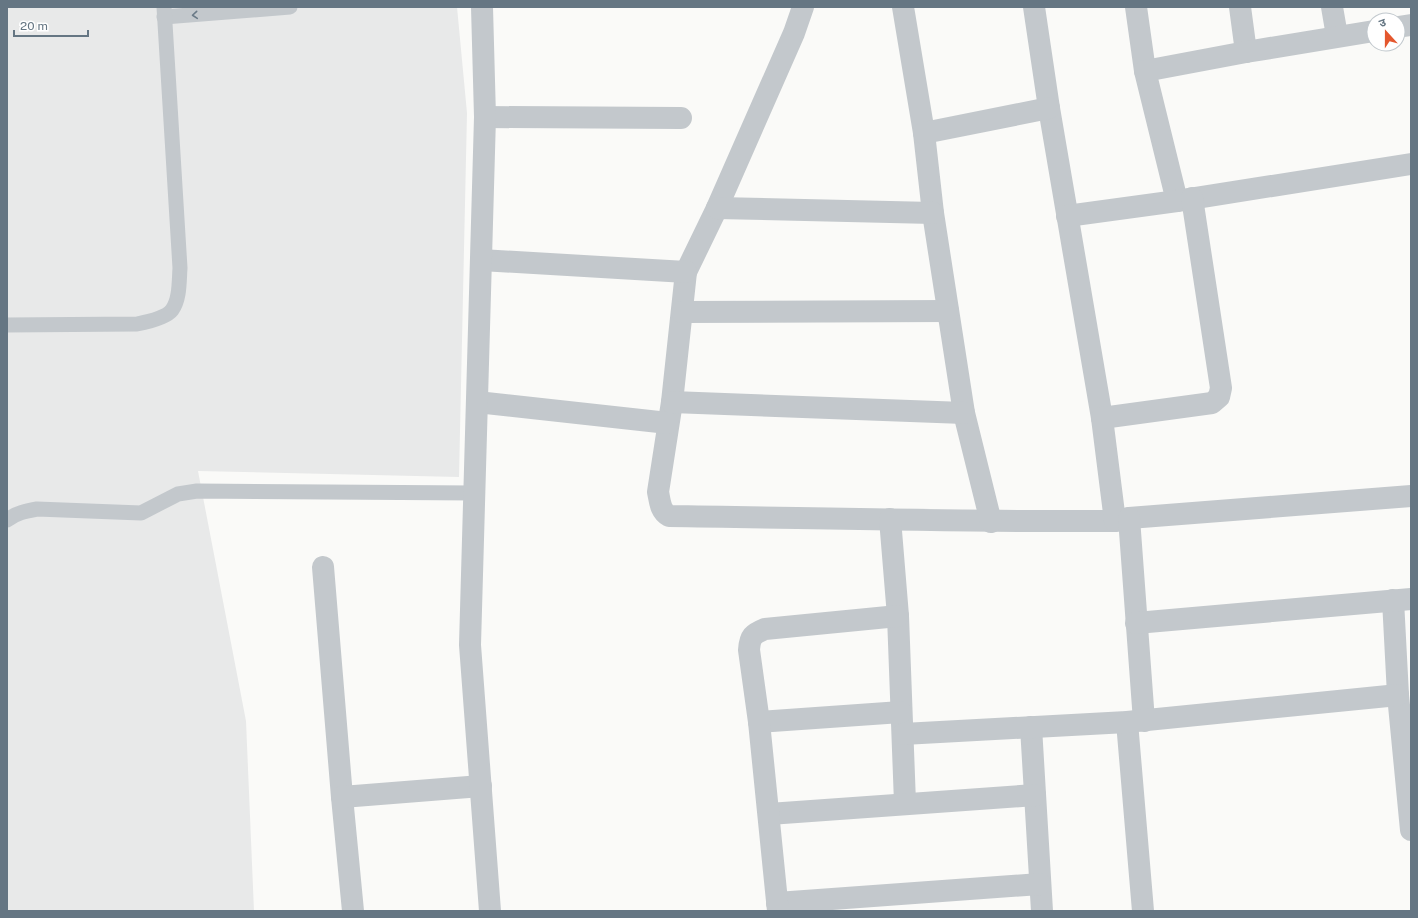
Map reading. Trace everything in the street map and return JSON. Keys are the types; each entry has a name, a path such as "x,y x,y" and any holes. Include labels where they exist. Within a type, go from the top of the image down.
{"street":[{"path":"482,7 485,118 470,645 490,911"},
{"path":"803,7 794,32 717,208 686,272 672,402 658,492 664,514 669,516 991,522 1122,520 1411,496"},
{"path":"903,7 924,133 933,213 964,413 991,522"},
{"path":"1034,7 1067,216 1102,418 1122,520 1136,624 1136,721 1144,911"},
{"path":"1102,418 1212,403 1219,397 1221,388 1184,199 1145,71 1136,7"},
{"path":"1240,7 1246,52"},
{"path":"1332,7 1337,36"},
{"path":"1145,71 1366,31"},
{"path":"924,133 1049,108"},
{"path":"485,118 681,118"},
{"path":"1067,216 1411,164"},
{"path":"717,208 933,213"},
{"path":"481,260 686,272"},
{"path":"682,312 948,311"},
{"path":"477,402 668,423"},
{"path":"672,402 964,413"},
{"path":"890,519 898,616 901,712 904,734 905,803"},
{"path":"323,567 353,911"},
{"path":"1136,624 1402,599 1398,694 1411,830"},
{"path":"898,616 765,629 752,636 749,642 759,722 778,907 1040,884"},
{"path":"904,734 1136,721 1398,694"},
{"path":"759,722 901,712"},
{"path":"1031,727 1042,911"},
{"path":"342,797 481,786"},
{"path":"769,814 905,803 1035,795"}],"lane":[{"path":"7,325 137,324 156,320 172,311 178,296 180,268 164,12 290,7"},
{"path":"7,520 22,512 37,509 141,513 178,494 198,491 474,493"}],"shaded area":[{"path":"7,7 457,7 467,113 459,477 198,471 246,721 254,911 7,911"}]}
